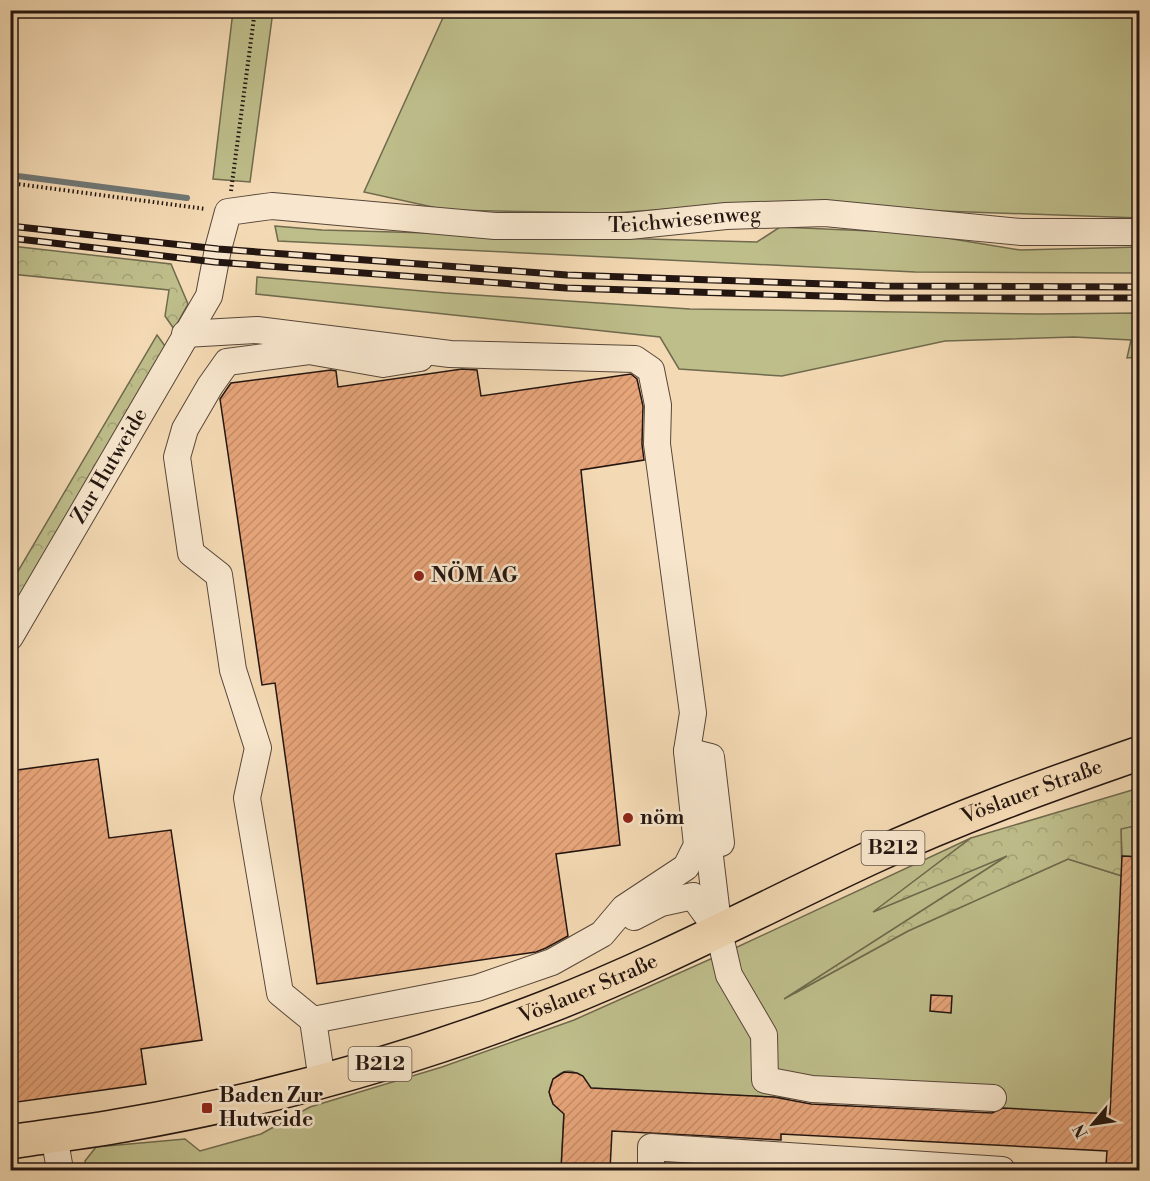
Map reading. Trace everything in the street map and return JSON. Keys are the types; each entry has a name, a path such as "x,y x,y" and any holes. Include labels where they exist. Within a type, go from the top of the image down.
{"main road":[{"name":"Vöslauer Straße","path":"10,1142 145,1121 322,1081 433,1048 549,1006 719,932 870,858 977,811 1140,753"}],"street":[{"name":"Teichwiesenweg","path":"228,212 272,206 495,226 630,226 726,216 825,213 1020,232 1140,232"},
{"name":"Zur Hutweide","path":"10,637 209,296 228,212"},
{"path":"185,334 256,330 450,354 635,359 651,370 658,405 657,444 693,713 687,751 697,845 686,867 624,908 602,934"},
{"path":"322,1081 313,1020 280,993 247,798 258,748 233,670 219,576 191,553 177,457 185,429 227,362 309,351 383,364 450,354"},
{"path":"687,751 711,758 728,897 719,932"},
{"path":"313,1020 477,988 552,962 661,903 693,896 719,932 729,975 764,1035 765,1080 812,1089 993,1098"},
{"path":"54,1135 60,1170"},
{"path":"651,1170 651,1147 1002,1170"}],"path":[{"path":"10,183 228,212 255,10"}],"green space":[{"path":"233,11 273,11 250,182 213,179"},
{"path":"446,11 1139,11 1139,218 886,209 701,207 611,213 446,210 364,192"},
{"path":"275,226 322,230 757,242 780,227 916,233 1020,250 1139,247 1139,273 915,272 278,241"},
{"path":"11,246 171,264 188,304 174,329 165,316 169,290 11,274"},
{"path":"257,277 446,293 690,309 1040,314 1139,313 1139,357 1127,358 1131,340 1074,337 945,341 782,376 679,369 660,337 256,294"},
{"path":"157,335 165,346 11,610 11,583"},
{"path":"1139,788 1139,825 1121,829 1122,876 1068,859 908,931 784,999 1007,856 873,912 971,838"},
{"path":"1139,825 1139,857 1122,856 1121,828"},
{"path":"971,838 875,911 1012,853 795,993 908,931 1068,859 1122,876 1110,1114 589,1088 578,1074 570,1071 554,1079 550,1090 550,1096 556,1106 564,1111 561,1170 227,1167 227,1170 87,1170 85,1161 96,1147 185,1139 200,1151 261,1134 310,1107 442,1067 574,1020"}],"building":[{"name":"NÖM AG","path":"462,369 477,370 481,396 631,374 637,379 643,406 644,460 581,470 620,845 556,854 568,936 546,948 536,952 317,984 275,683 262,685 220,399 231,383 331,370 336,371 338,387"},
{"path":"98,759 109,838 171,830 202,1040 141,1049 146,1084 10,1103 10,821 14,821 10,800 10,771"},
{"path":"1122,856 1140,857 1140,1166 1106,1165 1107,1151 781,1134 781,1140 612,1131 610,1170 561,1170 564,1114 553,1104 549,1092 553,1079 564,1072 583,1076 591,1088 774,1097 811,1104 992,1113 1003,1108 1110,1114"},
{"path":"931,995 952,996 951,1013 930,1011"}],"waterway":[{"path":"10,175 187,198"}],"railway":[{"path":"10,226 218,249 567,275 884,286 1140,287"},
{"path":"10,238 215,262 566,288 887,298 1140,298"}],"place":[{"name":"NÖM AG","path":"419,576"},
{"name":"nöm","path":"628,818"},
{"name":"Baden Zur Hutweide","path":"207,1108"}]}
